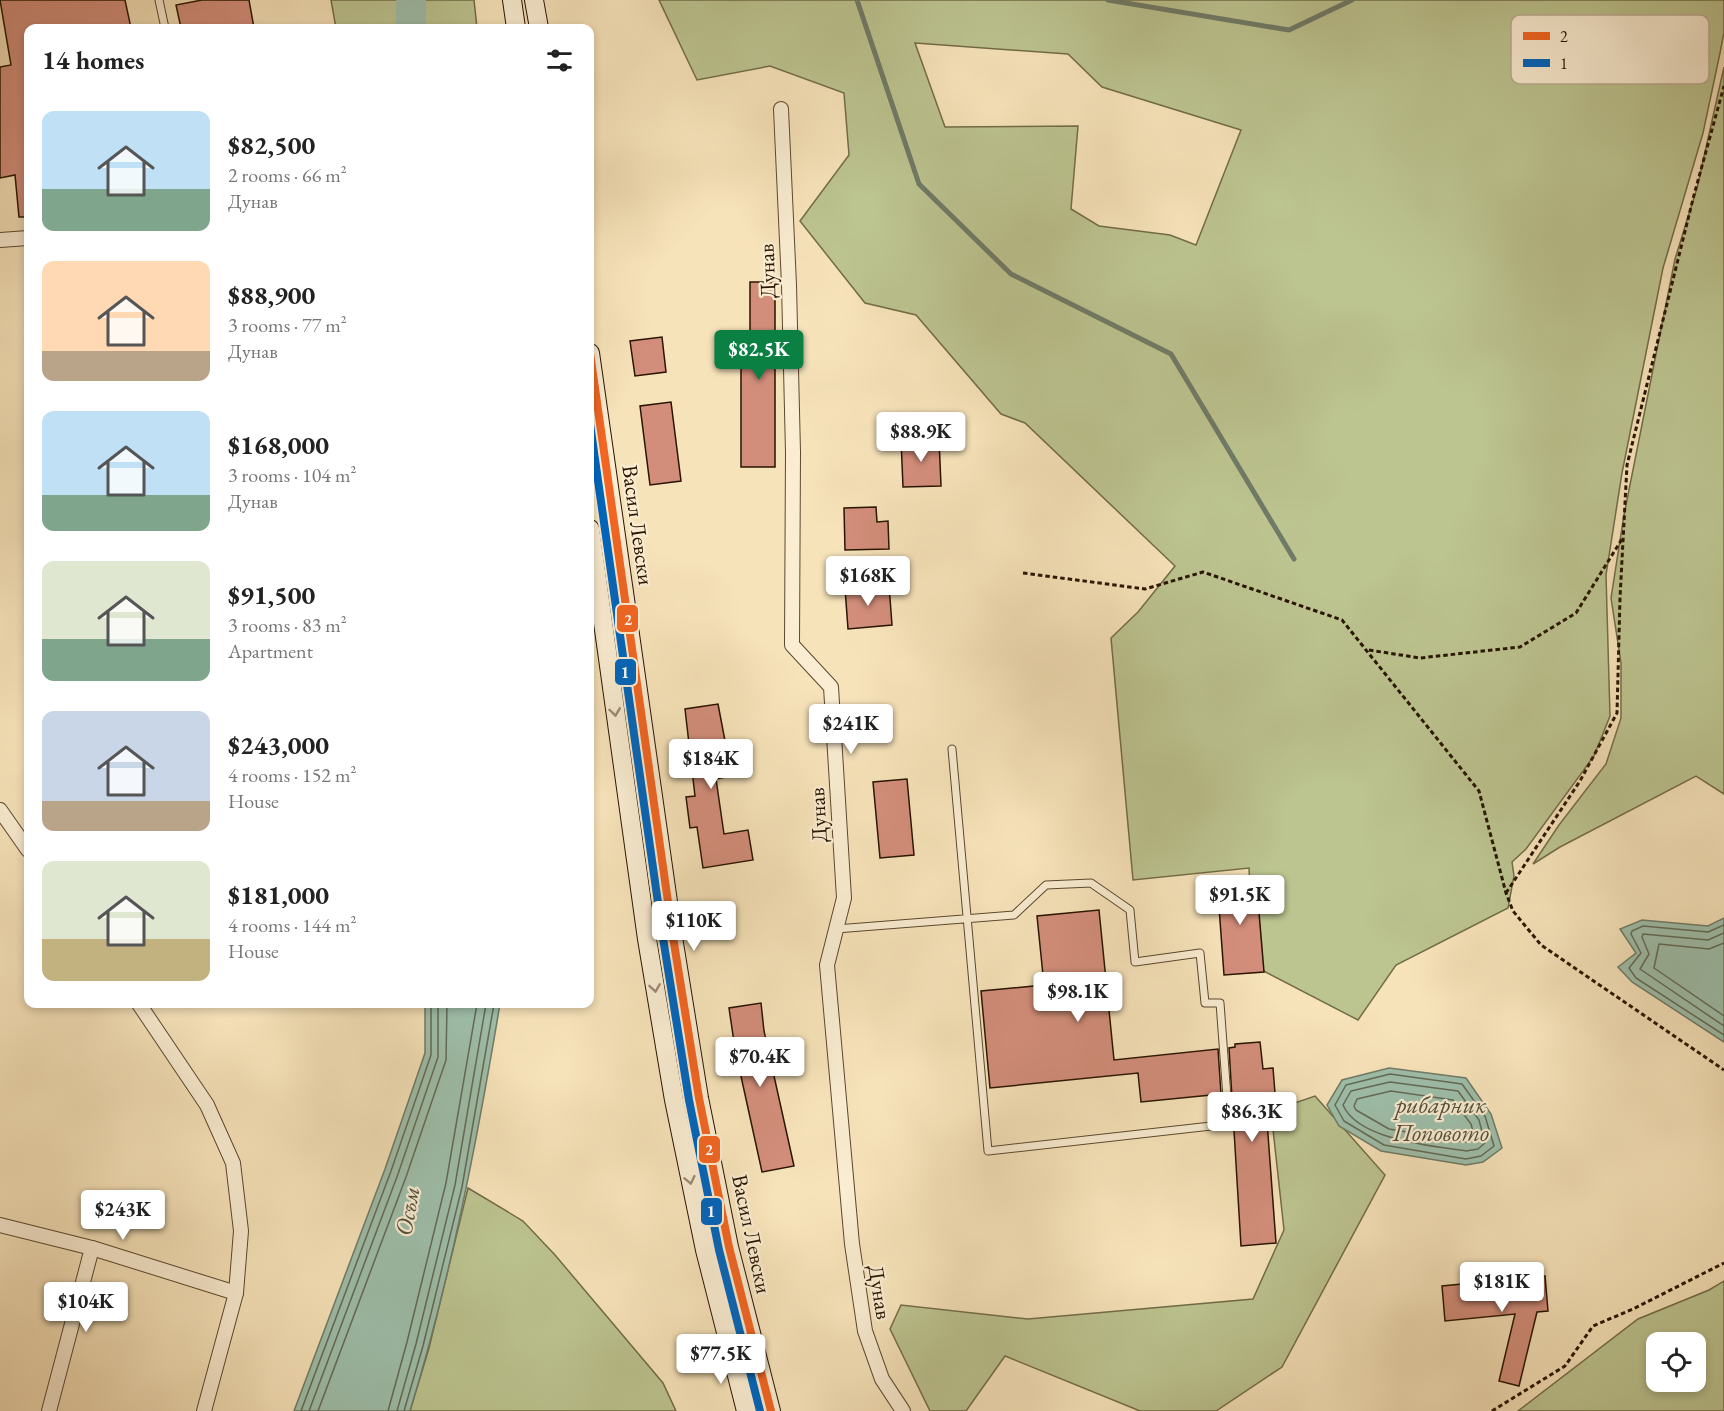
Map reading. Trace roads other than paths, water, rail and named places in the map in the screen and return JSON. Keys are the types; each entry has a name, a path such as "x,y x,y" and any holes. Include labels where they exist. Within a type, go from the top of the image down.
{"main road":[{"path":"512,0 515,24"},
{"path":"534,0 538,24"},
{"name":"Васил Левски","path":"594,381 699,1098 729,1247 771,1411"},
{"path":"594,558 647,939 674,1100 705,1250 746,1411"}],"street":[{"name":"Дунав","path":"781,110 789,285 793,452 792,645 831,687 844,898 827,965 852,1244 865,1331 882,1379 903,1411"},
{"path":"0,240 24,238"},
{"path":"0,810 24,844"},
{"path":"142,1008 207,1105 233,1163 241,1231 236,1293 204,1411"},
{"path":"0,1225 93,1248 236,1293"},
{"path":"49,1411 93,1248"}],"lane":[{"path":"159,0 164,24"},
{"path":"836,929 966,919 1014,915 1046,885 1091,883 1130,910 1135,962 1200,953 1205,1003 1220,1003 1229,1124 988,1151 966,919 952,749"}],"water":[{"path":"1724,918 1724,1042 1632,982 1618,967 1636,953 1620,929 1642,920 1708,926"},
{"path":"425,1008 499,1008 462,1209 425,1361 410,1411 294,1411 385,1169 425,1053"},
{"name":"рибарник Поповото","path":"1389,1068 1466,1078 1491,1114 1502,1148 1483,1162 1466,1165 1381,1151 1339,1126 1327,1105 1342,1080"}],"waterway":[{"name":"Осъм","path":"411,0 411,24"},
{"path":"857,0 919,184 1011,274 1171,354 1294,559"},
{"path":"1108,0 1289,30 1352,0"}]}
